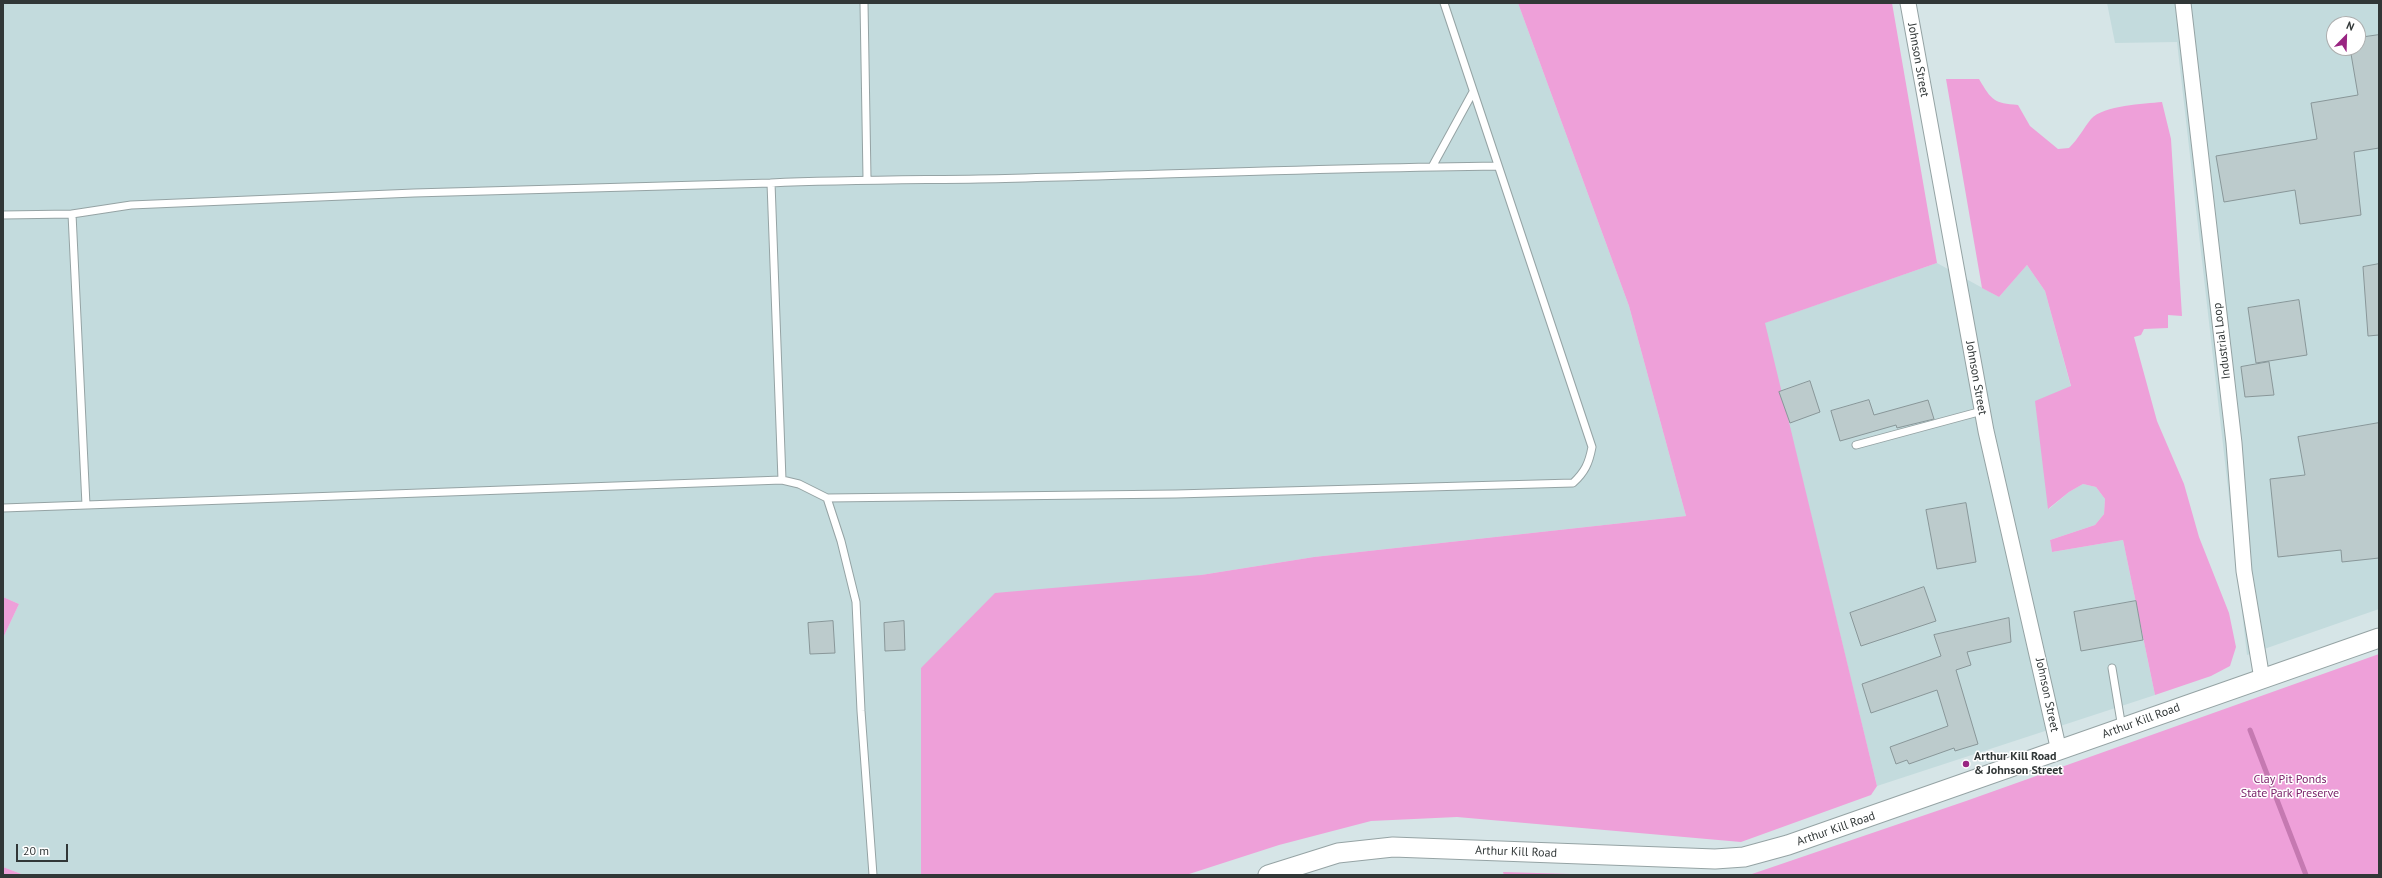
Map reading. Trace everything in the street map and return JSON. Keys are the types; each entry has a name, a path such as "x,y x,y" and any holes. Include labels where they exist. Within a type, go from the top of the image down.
{"street":[{"name":"Johnson Street","path":"1908,3 1982,411 2059,751"},
{"name":"Industrial Loop","path":"2183,3 2234,443 2244,571 2262,679"},
{"name":"Arthur Kill Road","path":"1268,875 1338,853 1393,847 1707,859 1744,856 1788,845 2379,638"}],"lane":[{"path":"864,3 867,178"},
{"path":"3,508 483,489 782,480 799,484 827,498 1176,494 1573,483 1582,475 1589,463 1592,447 1497,166 1444,3"},
{"path":"1432,167 1473,92"},
{"path":"3,215 72,214 131,205 414,193 771,183 867,178 978,179 1497,166"},
{"path":"771,183 782,480"},
{"path":"72,214 86,505"},
{"path":"1856,444 1982,411"},
{"path":"827,498 841,541 856,602 861,711 873,875"},
{"path":"2112,668 2122,728"}],"shaded area":[{"path":"3,3 1518,3 1629,306 1686,516 1314,557 1201,575 921,668 921,875 24,875 3,867 3,638 19,604 3,597"},
{"path":"2107,3 2379,3 2379,609 2247,655 2177,42 2115,43"},
{"path":"1937,263 1999,297 2027,265 2045,291 2071,387 2049,509 2069,492 2083,484 2096,487 2105,499 2104,514 2095,525 2050,540 2052,552 2123,540 2155,695 1877,786 1764,323"}],"green space":[{"path":"1518,3 1892,3 1937,263 1765,323 1877,786 1871,795 1741,842 1457,817 1371,821 1279,845 1186,875 921,875 921,668 995,593 1201,575 1314,557 1686,516 1629,306"},
{"path":"1946,79 1979,79 1994,100 2018,105 2030,126 2058,149 2069,148 2076,141 2091,119 2097,114 2114,108 2162,102 2171,139 2182,316 2168,315 2168,328 2144,329 2141,335 2134,337 2157,421 2184,484 2199,537 2229,613 2236,647 2230,666 2211,676 2155,695 2123,540 2052,552 2050,540 2095,525 2104,514 2105,499 2096,487 2083,484 2069,492 2048,509 2035,401 2071,386 2045,291 2027,265 1999,297 1982,288"},
{"path":"3,597 19,604 3,638"},
{"name":"Clay Pit Ponds State Park Preserve","path":"2379,654 2379,875 1749,875 1966,801"},
{"path":"3,867 24,875 3,875"},
{"path":"1503,872 1605,875 1504,875"}],"building":[{"path":"2379,35 2379,148 2354,152 2361,215 2300,224 2295,190 2224,202 2216,156 2317,139 2311,103 2358,95 2351,56 2366,56 2366,37"},
{"path":"2379,264 2379,335 2368,336 2363,267"},
{"path":"2299,300 2307,355 2256,363 2248,308"},
{"path":"2269,362 2274,395 2245,397 2241,367"},
{"path":"1810,381 1820,412 1790,423 1779,392"},
{"path":"1869,400 1874,415 1928,400 1934,419 1897,428 1896,425 1840,441 1831,411"},
{"path":"2379,423 2379,558 2342,562 2341,550 2278,557 2270,479 2305,475 2298,437"},
{"path":"1966,503 1976,562 1937,569 1926,510"},
{"path":"1924,587 1936,621 1861,646 1850,613"},
{"path":"2136,601 2143,640 2081,651 2074,612"},
{"path":"2009,618 2011,642 1967,652 1971,665 1956,670 1978,744 1955,751 1954,748 1909,764 1907,760 1896,764 1890,747 1948,726 1937,690 1871,713 1862,684 1941,656 1934,635"},
{"path":"833,621 835,653 810,654 808,623"},
{"path":"904,621 905,650 885,651 884,623"}],"waterway":[{"path":"2250,730 2306,875"}],"place":[{"name":"Arthur Kill Road & Johnson Street","path":"1966,764"}]}
